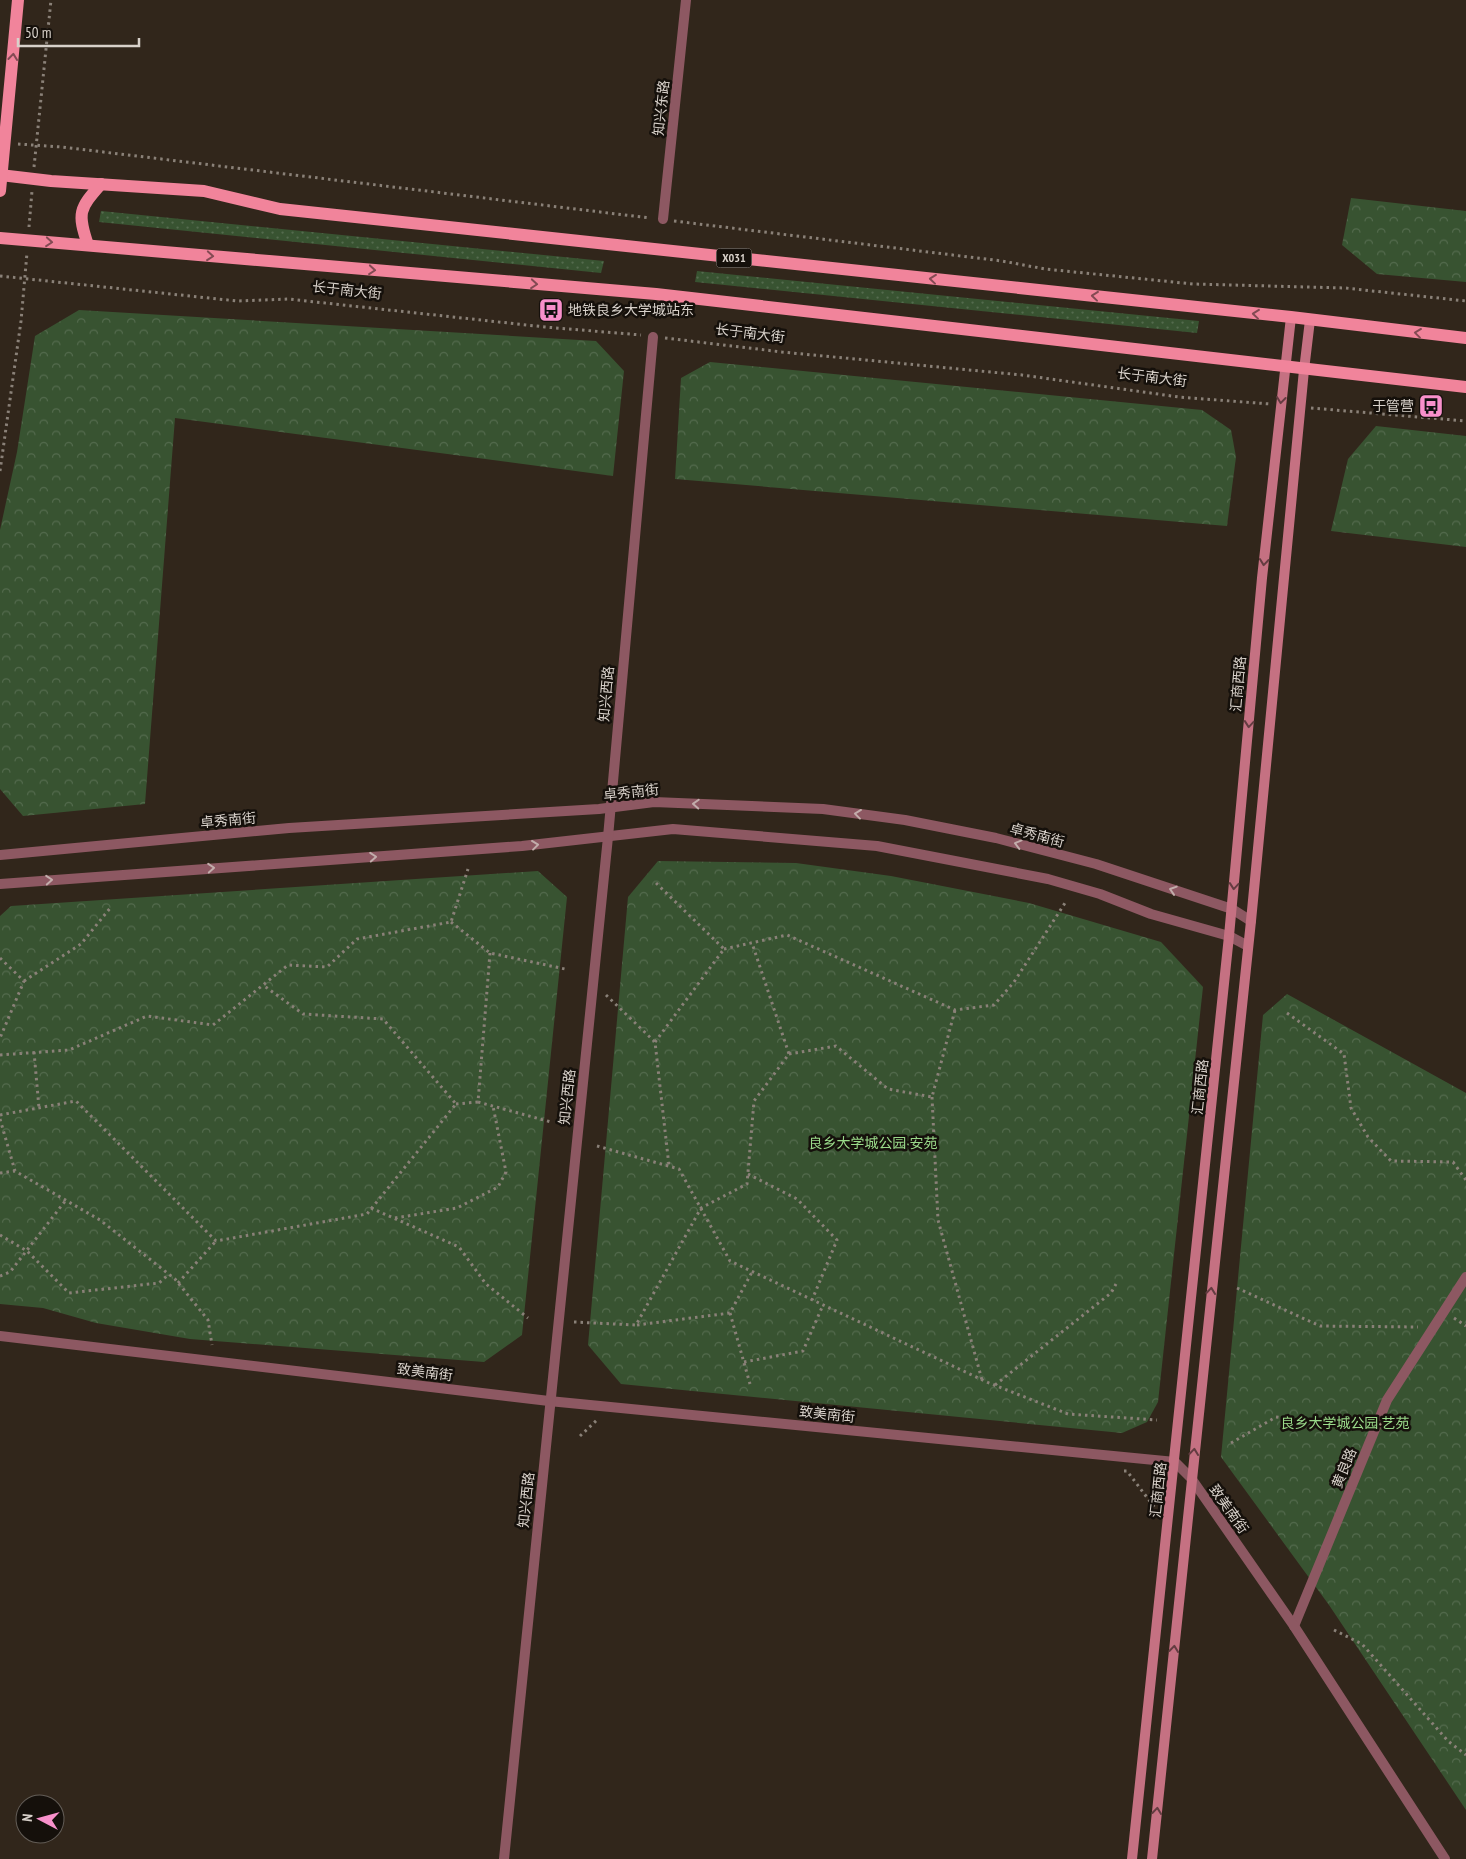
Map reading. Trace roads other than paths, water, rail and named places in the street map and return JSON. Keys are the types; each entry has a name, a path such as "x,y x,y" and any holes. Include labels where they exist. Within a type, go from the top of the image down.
{"main road":[{"path":"0,191 4,143 5,80 18,0"},
{"name":"X031","path":"1,175 204,191 290,210 1291,317 1466,338"},
{"path":"88,246 80,223 82,208 101,184"},
{"name":"长于南大街","path":"0,238 656,294 1284,368 1466,387"},
{"name":"汇商西路","path":"1132,1859 1232,909 1280,405 1291,317"},
{"path":"1152,1859 1251,920 1310,320"}],"street":[{"name":"知兴东路","path":"663,219 686,0"},
{"name":"知兴西路","path":"504,1859 549,1400 608,837 609,807 653,337"},
{"name":"卓秀南街","path":"0,855 288,828 599,809 654,802 823,810 905,820 996,838 1096,864 1232,909 1251,920"},
{"path":"0,884 522,846 672,829 877,846 1048,879 1100,894 1152,914 1229,936 1248,946"},
{"name":"黄良路","path":"1294,1626 1387,1400 1466,1277"},
{"name":"致美南街","path":"0,1336 549,1400 1174,1462 1191,1478 1294,1626 1445,1859"}],"place":[{"name":"地铁良乡大学城站东","path":"551,310"},
{"name":"于管营","path":"1431,406"}],"park label":[{"name":"良乡大学城公园·安苑","path":"873,1143"},
{"name":"良乡大学城公园·艺苑","path":"1345,1423"}]}
